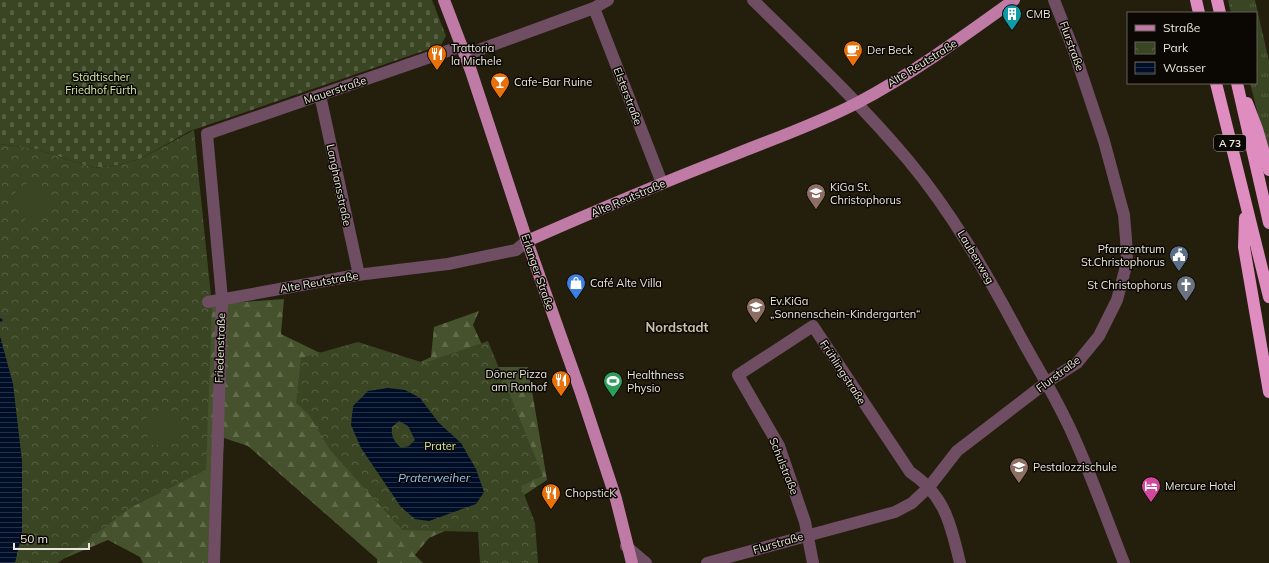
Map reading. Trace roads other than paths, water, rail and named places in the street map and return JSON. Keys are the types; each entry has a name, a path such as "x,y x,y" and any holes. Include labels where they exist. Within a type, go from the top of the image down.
{"highway":[{"path":"1196,0 1199,12"},
{"path":"1217,0 1220,12"},
{"name":"A 73","path":"1216,84 1269,297"},
{"name":"A 73","path":"1237,84 1269,223"},
{"path":"1240,84 1257,129 1269,170"},
{"path":"1246,203 1244,247 1269,392"}],"main road":[{"name":"Erlanger Straße","path":"444,0 463,50 527,241 581,393 614,493 626,546 632,563"},
{"name":"Alte Reutstraße","path":"527,241 662,183 808,125 857,103 962,38 1014,0"},
{"name":"Erlanger Straße","path":"624,563 626,546"}],"street":[{"name":"Mauerstraße","path":"207,134 320,95 594,8 608,0"},
{"name":"Laubenweg","path":"753,0 857,103 909,161 959,228 1047,382 1074,436 1124,563"},
{"name":"Flurstraße","path":"707,563 895,512 912,503 929,487 957,451 1047,382 1076,363 1099,336 1117,300 1125,270 1127,259 1124,215 1104,140 1074,50 1054,0"},
{"name":"Elsterstraße","path":"594,8 662,183"},
{"name":"Langhansstraße","path":"320,95 359,275"},
{"name":"Friedenstraße","path":"207,134 222,299 214,563"},
{"name":"Alte Reutstraße","path":"208,302 359,275 456,263 516,250 527,241"},
{"name":"Frühlingstraße","path":"738,375 813,326 910,472 929,487"},
{"name":"Schulstraße","path":"738,375 779,446 805,522 806,535 812,563"},
{"path":"929,487 942,504 950,524 960,563"},
{"path":"626,546 646,563"}],"water":[{"path":"0,336 13,384 22,461 22,533 15,563 0,563"},
{"name":"Praterweiher","path":"388,388 405,390 420,398 439,423 461,443 476,469 484,492 476,504 429,521 415,519 401,507 361,448 351,425 353,406 368,391","holes":["399,421 408,426 415,440 409,446 401,448 394,439 392,427"]}],"place":[{"name":"CMB","path":"1012,31"},
{"name":"Der Beck","path":"853,67"},
{"name":"Trattoria la Michele","path":"437,71"},
{"name":"Cafe-Bar Ruine","path":"500,99"},
{"name":"KiGa St. Christophorus","path":"816,210"},
{"name":"Pfarrzentrum St.Christophorus","path":"1179,272"},
{"name":"Café Alte Villa","path":"576,300"},
{"name":"St Christophorus","path":"1186,302"},
{"name":"Ev.KiGa „Sonnenschein-Kindergarten“","path":"756,324"},
{"name":"Döner Pizza am Ronhof","path":"561,397"},
{"name":"Healthness Physio","path":"613,398"},
{"name":"Pestalozzischule","path":"1019,484"},
{"name":"Mercure Hotel","path":"1151,503"},
{"name":"ChopsticK","path":"551,510"}],"district":[{"name":"Nordstadt","path":"677,327"}],"park label":[{"name":"Städtischer Friedhof Fürth","path":"101,83"},
{"name":"Prater","path":"440,446"}]}
